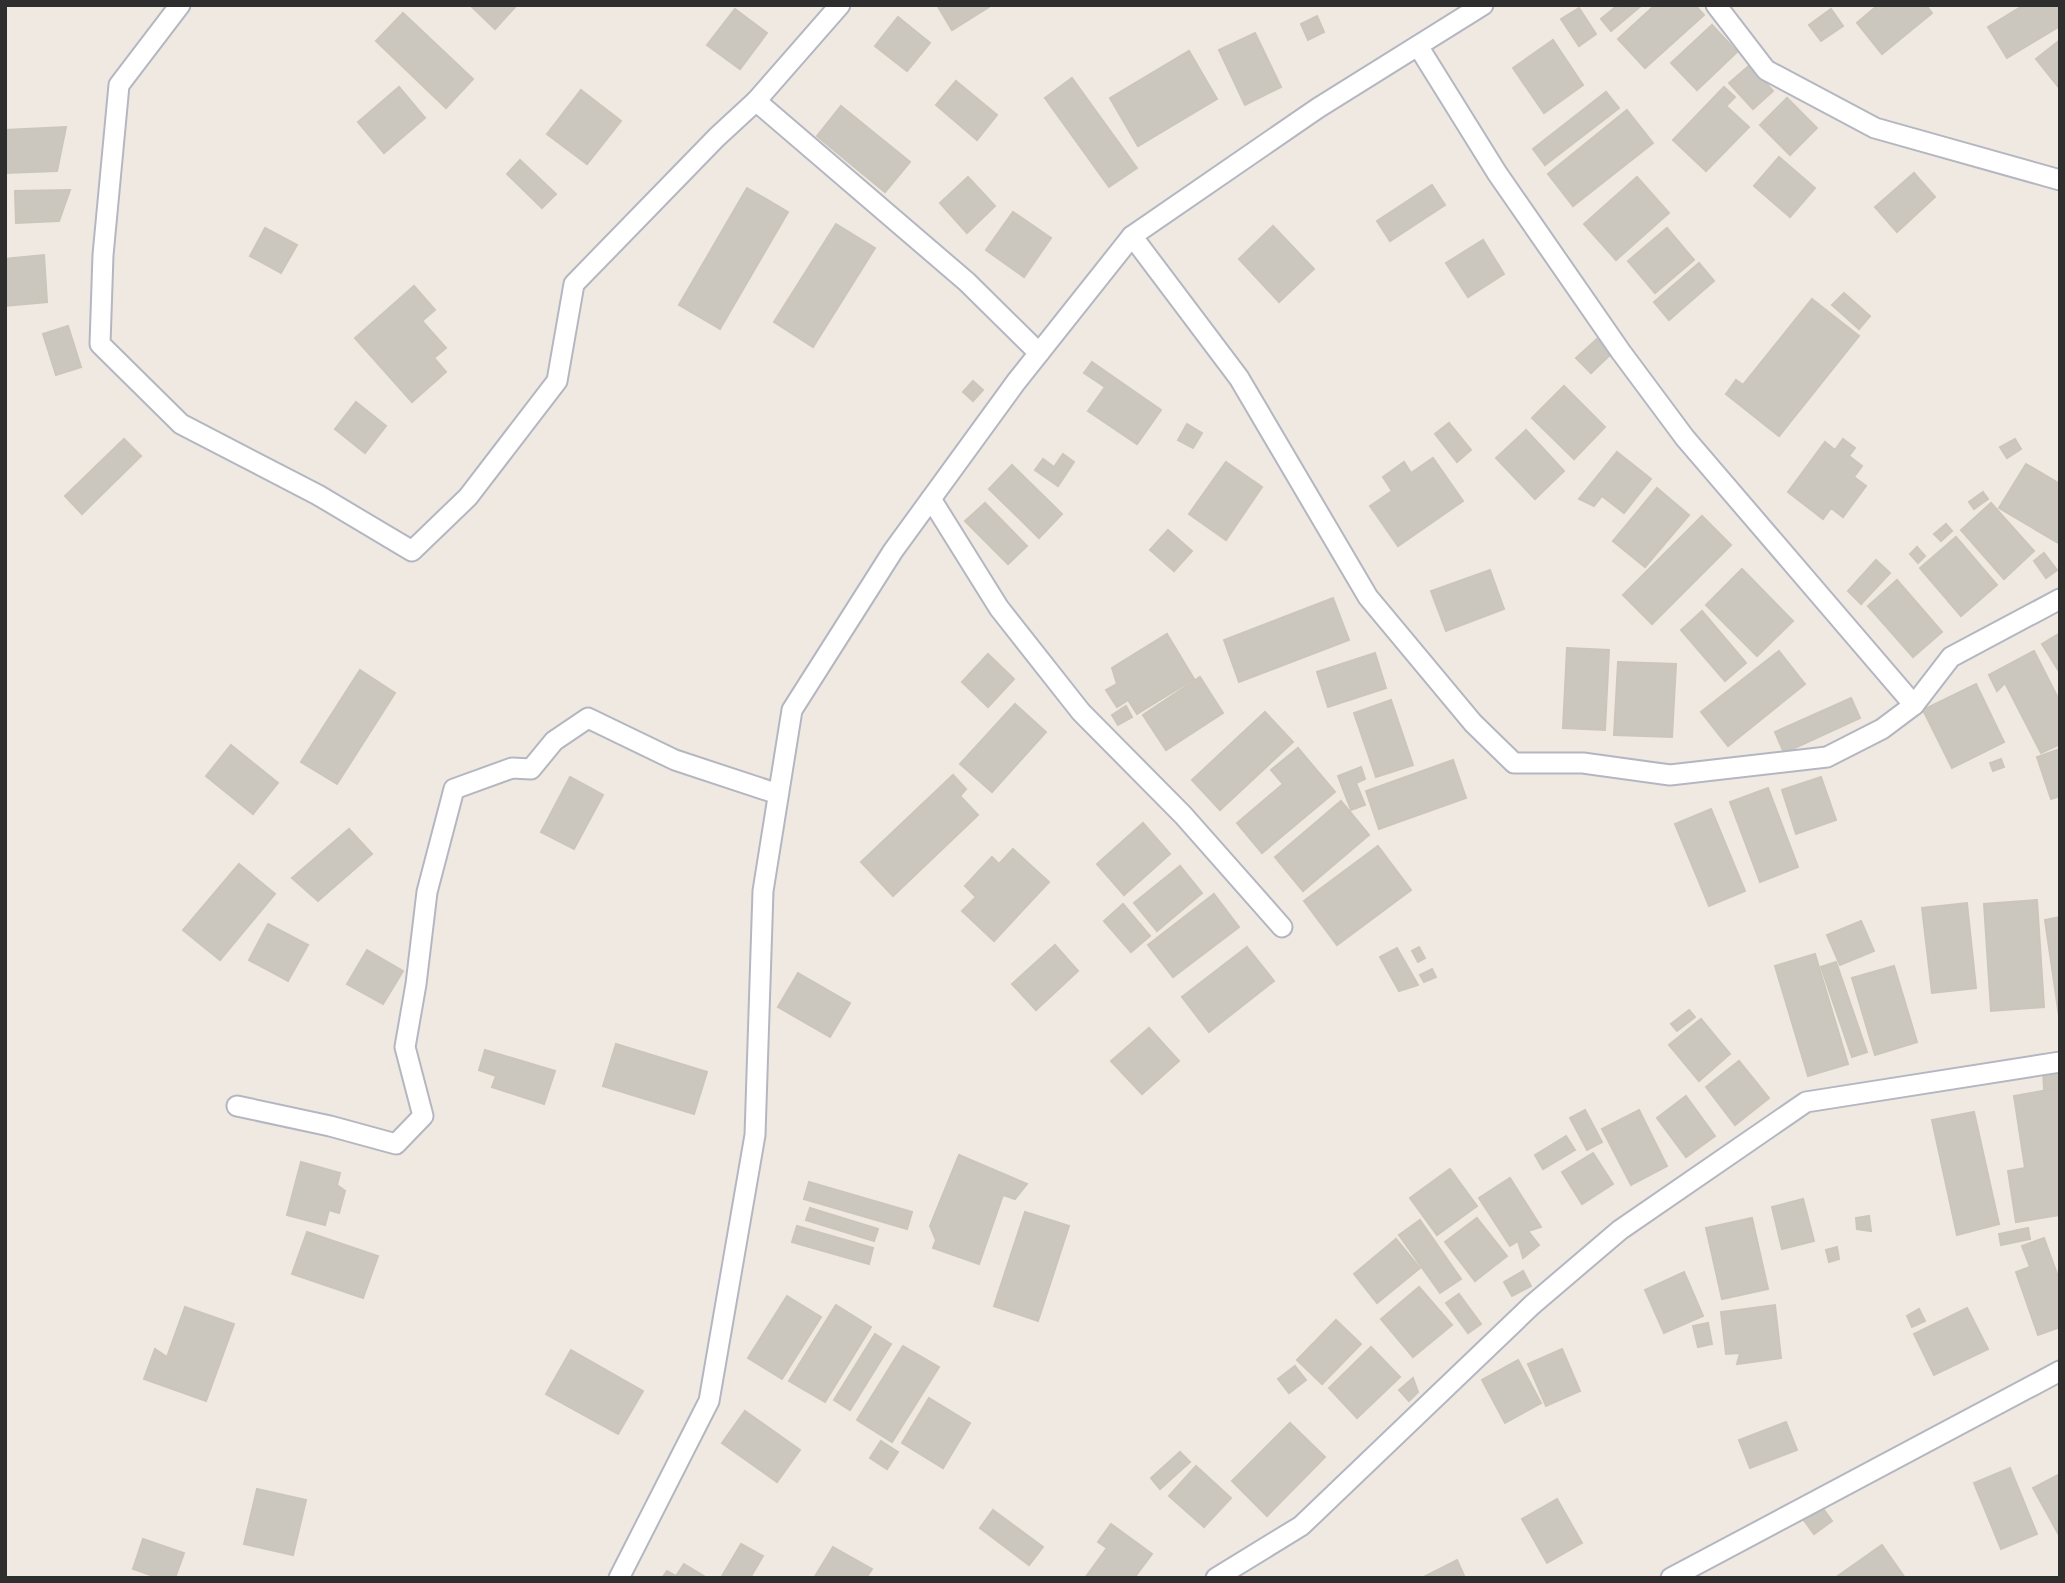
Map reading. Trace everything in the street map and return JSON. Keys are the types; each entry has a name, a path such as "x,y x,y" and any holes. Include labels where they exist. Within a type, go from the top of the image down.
{"street":[{"path":"180,5 119,85 103,255 100,344 181,424 317,495 412,551 468,497 557,381 574,284 717,137 756,101 840,5"},
{"path":"1716,5 1766,70 1875,128 2060,180"},
{"path":"619,1578 709,1401 755,1135 763,891 792,710 893,551 1039,353 1132,236 1318,108 1476,7"},
{"path":"1418,46 1497,173 1621,352 1685,438 1914,705"},
{"path":"756,101 967,282 1039,353"},
{"path":"1132,236 1239,379 1368,597 1473,723 1514,763 1583,764 1670,775 1827,757 1882,729 1914,705 1951,657 2060,599"},
{"path":"932,499 999,608 1081,712 1183,815 1282,927"},
{"path":"237,1106 330,1125 396,1144 423,1116 405,1047 427,892 454,789 512,768 531,769 554,740 587,718 675,760 778,794"},
{"path":"1216,1578 1301,1527 1532,1306 1620,1230 1806,1102 2060,1062"},
{"path":"1671,1578 2060,1371"}],"building":[{"path":"470,5 517,5 495,29"},
{"path":"937,5 992,5 952,30"},
{"path":"1618,5 1642,5 1611,31 1601,19"},
{"path":"1655,5 1695,5 1704,15 1645,68 1618,39"},
{"path":"1878,5 1926,5 1932,13 1882,54 1857,23"},
{"path":"2024,5 2060,5 2060,26 2007,58 1988,27"},
{"path":"1579,8 1596,34 1579,46 1561,19"},
{"path":"735,9 767,33 740,69 707,45"},
{"path":"1831,9 1843,26 1821,41 1809,25"},
{"path":"403,13 473,79 446,108 376,41"},
{"path":"1317,16 1324,32 1308,40 1301,24"},
{"path":"898,17 930,43 907,71 875,46"},
{"path":"1712,25 1737,52 1697,90 1671,63"},
{"path":"1255,33 1281,87 1245,105 1219,50"},
{"path":"1553,40 1583,85 1544,113 1513,68"},
{"path":"2060,40 2060,89 2036,59"},
{"path":"1189,51 1217,99 1138,146 1110,98"},
{"path":"1750,65 1773,91 1753,109 1729,83"},
{"path":"1072,78 1137,168 1109,187 1045,98"},
{"path":"956,81 997,115 977,140 936,105"},
{"path":"399,87 425,118 384,153 358,122"},
{"path":"1724,87 1735,97 1726,106 1749,127 1706,171 1673,140"},
{"path":"581,90 621,121 587,164 547,134"},
{"path":"1606,92 1619,108 1545,165 1533,149"},
{"path":"1787,98 1817,128 1790,155 1760,125"},
{"path":"841,106 910,162 885,192 817,136"},
{"path":"1627,110 1653,143 1573,206 1548,174"},
{"path":"66,127 57,171 5,173 5,130"},
{"path":"1779,157 1815,188 1790,217 1754,186"},
{"path":"520,160 556,194 542,208 507,174"},
{"path":"1914,173 1935,197 1897,232 1875,207"},
{"path":"968,177 995,206 967,233 940,203"},
{"path":"1637,177 1669,213 1616,260 1584,224"},
{"path":"1432,185 1445,205 1390,241 1377,221"},
{"path":"747,188 788,212 720,329 679,305"},
{"path":"70,190 59,221 16,223 15,191"},
{"path":"1013,212 1051,238 1024,277 986,250"},
{"path":"836,224 875,248 813,347 774,322"},
{"path":"1273,226 1314,269 1279,302 1239,259"},
{"path":"265,228 297,245 281,273 250,256"},
{"path":"1667,228 1694,260 1655,293 1628,261"},
{"path":"1483,240 1504,274 1468,297 1446,263"},
{"path":"44,255 47,302 5,306 5,259"},
{"path":"1699,263 1714,281 1669,320 1654,302"},
{"path":"414,286 435,310 422,321 446,348 434,358 446,372 412,402 355,338"},
{"path":"1844,293 1870,316 1859,329 1832,305"},
{"path":"1812,299 1859,336 1779,436 1726,394 1736,380 1743,385"},
{"path":"68,326 81,367 56,375 43,334"},
{"path":"1597,339 1611,354 1591,373 1576,358"},
{"path":"1092,362 1161,410 1137,444 1088,411 1105,387 1084,373"},
{"path":"973,381 983,390 973,401 963,392"},
{"path":"1564,386 1605,427 1574,459 1532,418"},
{"path":"356,402 386,426 365,453 335,429"},
{"path":"1449,423 1471,450 1457,462 1435,434"},
{"path":"1187,424 1202,433 1193,448 1178,440"},
{"path":"1526,430 1564,471 1535,499 1496,458"},
{"path":"124,439 141,456 82,514 65,496"},
{"path":"1843,439 1855,448 1849,456 1862,466 1854,477 1866,486 1843,517 1831,508 1823,519 1788,492 1825,442 1835,450"},
{"path":"2015,439 2021,449 2007,458 2000,447"},
{"path":"1617,452 1651,479 1624,513 1602,496 1594,506 1579,499"},
{"path":"1063,454 1074,462 1058,486 1035,470 1043,459 1054,467"},
{"path":"1433,458 1463,501 1398,546 1370,506 1392,491 1383,477 1404,462 1411,473"},
{"path":"1226,462 1262,487 1226,540 1189,514"},
{"path":"2026,464 2060,484 2060,544 1999,508"},
{"path":"1012,465 1062,514 1039,538 989,489"},
{"path":"1657,488 1689,515 1645,567 1613,541"},
{"path":"1983,492 1988,499 1974,509 1969,502"},
{"path":"985,503 1027,546 1008,564 965,521"},
{"path":"1991,503 2034,551 2004,579 1961,530"},
{"path":"1702,516 1731,545 1652,624 1623,595"},
{"path":"1946,524 1952,531 1941,541 1934,534"},
{"path":"1168,530 1192,551 1174,571 1150,550"},
{"path":"1956,537 1997,585 1961,616 1920,568"},
{"path":"1917,547 1925,556 1918,563 1910,554"},
{"path":"2044,553 2057,570 2046,578 2034,561"},
{"path":"1876,560 1890,573 1861,604 1848,591"},
{"path":"1742,569 1793,621 1757,656 1706,605"},
{"path":"1490,570 1504,609 1446,631 1431,591"},
{"path":"1897,580 1942,632 1913,657 1868,606"},
{"path":"1333,598 1349,640 1239,682 1224,640"},
{"path":"1702,611 1746,663 1725,681 1681,630"},
{"path":"2060,633 2060,673 2042,644"},
{"path":"1167,634 1194,679 1137,714 1128,700 1117,707 1106,690 1117,684 1112,668"},
{"path":"1567,648 1609,650 1605,730 1563,728"},
{"path":"1779,651 1805,684 1728,746 1701,712"},
{"path":"2034,651 2060,702 2060,744 2041,753 2005,683 1997,691 1989,675"},
{"path":"1375,653 1386,688 1328,707 1317,672"},
{"path":"988,654 1014,679 988,707 962,682"},
{"path":"1618,662 1676,664 1672,737 1614,735"},
{"path":"360,670 395,693 337,784 301,762"},
{"path":"1200,677 1223,713 1166,750 1143,715"},
{"path":"1976,684 2004,742 1952,768 1923,710"},
{"path":"1851,698 1860,718 1784,753 1775,732"},
{"path":"1391,700 1413,765 1376,777 1354,713"},
{"path":"1015,704 1046,732 992,792 960,764"},
{"path":"1126,706 1132,717 1118,725 1112,715"},
{"path":"1265,712 1293,742 1220,810 1192,780"},
{"path":"231,745 278,783 253,814 206,776"},
{"path":"1298,748 1335,792 1262,853 1237,823 1283,784 1271,770"},
{"path":"2060,749 2060,796 2051,799 2037,757"},
{"path":"2001,759 2004,767 1993,771 1990,763"},
{"path":"1453,760 1466,798 1379,829 1366,791"},
{"path":"1361,767 1365,779 1356,783 1365,805 1351,810 1338,776"},
{"path":"953,775 966,789 960,796 978,815 893,896 861,862"},
{"path":"570,777 603,795 574,849 541,832"},
{"path":"1821,777 1836,820 1796,834 1782,790"},
{"path":"1768,788 1798,867 1760,882 1730,802"},
{"path":"1341,801 1369,835 1303,891 1275,857"},
{"path":"1711,809 1745,891 1709,906 1675,824"},
{"path":"1143,823 1170,854 1124,895 1097,864"},
{"path":"349,829 372,854 318,901 292,878"},
{"path":"1378,846 1411,890 1337,945 1304,901"},
{"path":"1013,849 1049,882 994,941 962,911 976,897 965,886 992,857 999,864"},
{"path":"239,864 275,894 220,960 183,930"},
{"path":"1180,866 1202,893 1157,931 1134,903"},
{"path":"1214,894 1239,927 1173,977 1148,945"},
{"path":"2037,900 2044,1007 1991,1011 1984,904"},
{"path":"1967,903 1976,988 1932,993 1922,908"},
{"path":"1123,904 1150,936 1131,952 1104,921"},
{"path":"2060,917 2060,1016 2059,1016 2045,920"},
{"path":"1861,921 1874,951 1840,965 1827,935"},
{"path":"268,924 308,945 288,981 249,960"},
{"path":"1055,945 1078,971 1036,1010 1012,984"},
{"path":"1247,947 1274,981 1209,1032 1182,997"},
{"path":"1419,947 1425,958 1418,962 1412,951"},
{"path":"1397,948 1418,985 1399,991 1380,957"},
{"path":"367,950 403,971 383,1004 347,984"},
{"path":"1815,954 1848,1064 1808,1076 1775,966"},
{"path":"1836,962 1867,1052 1852,1057 1821,967"},
{"path":"1894,966 1917,1042 1875,1055 1852,978"},
{"path":"1432,969 1436,977 1424,982 1420,975"},
{"path":"798,973 850,1003 830,1037 778,1007"},
{"path":"1689,1010 1695,1017 1677,1031 1671,1024"},
{"path":"1701,1019 1730,1054 1699,1081 1669,1045"},
{"path":"1149,1028 1179,1061 1142,1094 1111,1061"},
{"path":"616,1044 707,1072 694,1114 603,1086"},
{"path":"485,1050 555,1071 544,1104 492,1087 496,1076 479,1070"},
{"path":"1739,1061 1769,1098 1735,1125 1706,1087"},
{"path":"2058,1068 2059,1088 2044,1089 2043,1069"},
{"path":"2060,1088 2060,1215 2016,1222 2008,1171 2025,1168 2014,1096"},
{"path":"1686,1096 1715,1136 1686,1157 1657,1118"},
{"path":"1585,1110 1602,1142 1587,1150 1570,1118"},
{"path":"1639,1110 1667,1166 1631,1185 1602,1129"},
{"path":"1974,1112 1999,1224 1957,1235 1932,1120"},
{"path":"1566,1136 1575,1150 1543,1169 1535,1155"},
{"path":"1593,1153 1613,1184 1582,1204 1562,1172"},
{"path":"959,1155 1027,1184 1015,1199 1003,1195 979,1264 933,1248 936,1240 930,1226"},
{"path":"301,1162 340,1173 337,1185 345,1191 339,1213 329,1210 325,1225 287,1215"},
{"path":"1450,1169 1477,1206 1437,1235 1410,1198"},
{"path":"1510,1178 1541,1227 1528,1231 1539,1245 1523,1258 1518,1241 1510,1246 1479,1198"},
{"path":"809,1182 912,1212 907,1229 804,1199"},
{"path":"1803,1199 1814,1241 1782,1249 1772,1207"},
{"path":"810,1208 878,1229 874,1241 806,1220"},
{"path":"1025,1212 1069,1226 1038,1321 994,1306"},
{"path":"1869,1216 1871,1231 1857,1229 1856,1218"},
{"path":"1477,1218 1507,1256 1475,1281 1445,1242"},
{"path":"1752,1218 1768,1289 1722,1299 1706,1228"},
{"path":"1420,1220 1461,1279 1440,1293 1399,1235"},
{"path":"797,1226 873,1248 869,1264 792,1242"},
{"path":"2028,1228 2030,1239 2001,1245 1999,1234"},
{"path":"307,1232 378,1256 363,1298 292,1274"},
{"path":"2044,1238 2060,1282 2060,1327 2038,1335 2016,1272 2030,1267 2022,1246"},
{"path":"1396,1239 1420,1268 1377,1303 1354,1274"},
{"path":"1837,1247 1839,1259 1829,1262 1826,1250"},
{"path":"1523,1271 1531,1286 1512,1296 1504,1282"},
{"path":"1684,1272 1703,1316 1664,1333 1645,1290"},
{"path":"1419,1287 1452,1325 1413,1357 1381,1319"},
{"path":"1459,1294 1481,1324 1468,1333 1446,1303"},
{"path":"787,1296 821,1317 782,1379 748,1358"},
{"path":"836,1305 871,1327 825,1402 789,1381"},
{"path":"1775,1305 1781,1358 1737,1364 1740,1353 1726,1354 1721,1312"},
{"path":"185,1307 234,1324 206,1401 144,1379 155,1349 167,1357"},
{"path":"1967,1308 1988,1349 1934,1375 1914,1334"},
{"path":"1919,1309 1925,1321 1912,1327 1907,1316"},
{"path":"1336,1320 1361,1344 1322,1384 1297,1360"},
{"path":"1708,1323 1712,1344 1698,1347 1693,1326"},
{"path":"875,1334 891,1344 850,1410 834,1400"},
{"path":"903,1346 939,1367 892,1442 857,1420"},
{"path":"1371,1347 1400,1377 1357,1418 1329,1388"},
{"path":"1562,1349 1580,1391 1546,1406 1528,1364"},
{"path":"571,1350 643,1391 618,1434 546,1394"},
{"path":"1518,1360 1541,1403 1505,1423 1482,1380"},
{"path":"1295,1366 1306,1380 1289,1393 1278,1379"},
{"path":"1413,1378 1418,1392 1409,1401 1399,1390"},
{"path":"929,1398 970,1423 943,1468 902,1443"},
{"path":"745,1411 800,1450 777,1482 722,1443"},
{"path":"1786,1422 1797,1450 1750,1468 1739,1440"},
{"path":"1290,1423 1325,1457 1267,1516 1232,1481"},
{"path":"881,1441 898,1452 887,1469 870,1458"},
{"path":"1180,1452 1190,1462 1160,1489 1151,1478"},
{"path":"1196,1466 1231,1498 1204,1527 1169,1496"},
{"path":"2010,1468 2037,1534 2001,1549 1974,1483"},
{"path":"2060,1474 2060,1537 2033,1488"},
{"path":"257,1489 306,1500 293,1555 244,1544"},
{"path":"1557,1499 1582,1543 1547,1563 1522,1519"},
{"path":"1822,1507 1832,1521 1814,1534 1803,1519"},
{"path":"993,1510 1043,1547 1029,1565 980,1528"},
{"path":"1111,1524 1152,1554 1134,1578 1085,1578 1107,1548 1098,1542"},
{"path":"143,1539 184,1553 175,1578 159,1578 133,1569"},
{"path":"741,1544 763,1556 750,1578 724,1578 722,1576"},
{"path":"1882,1545 1905,1578 1835,1578"},
{"path":"833,1547 872,1569 866,1578 814,1578"},
{"path":"1457,1560 1465,1578 1422,1578"},
{"path":"684,1564 707,1578 662,1578 667,1571 676,1576"}]}
